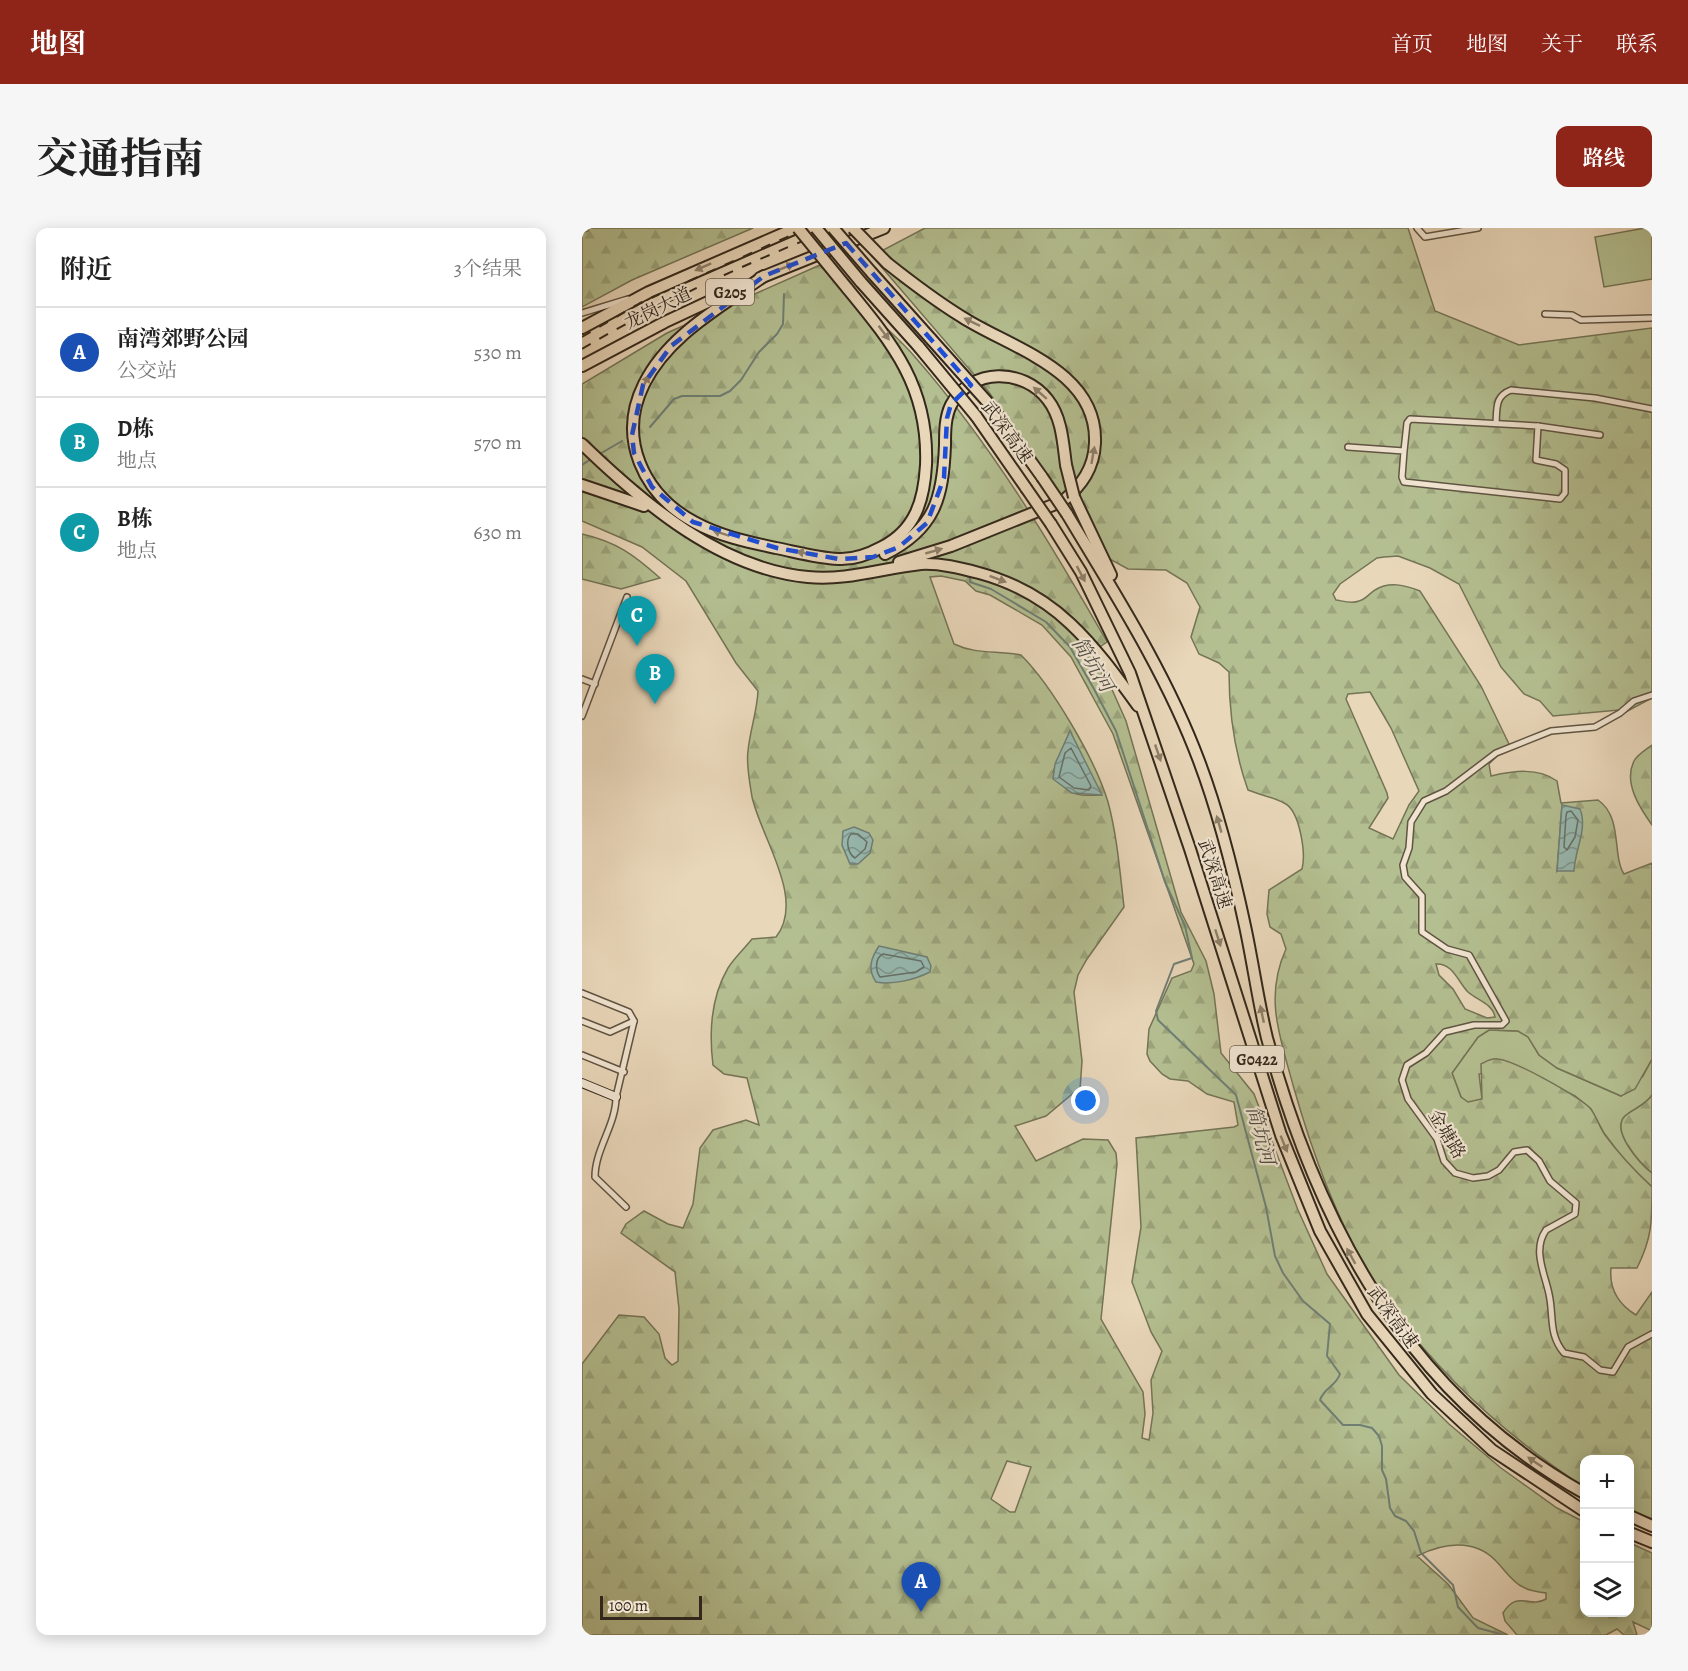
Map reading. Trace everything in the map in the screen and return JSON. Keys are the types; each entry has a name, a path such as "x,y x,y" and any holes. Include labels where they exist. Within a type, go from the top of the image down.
{"highway":[{"path":"797,228 900,355 915,387 924,417 925,484 920,507 909,527 895,541 871,553 839,559"},
{"name":"龙岗大道","path":"582,328 649,292 797,228"},
{"name":"武深高速","path":"816,228 976,416 1051,524 1086,582 1130,673 1281,1135 1320,1231 1367,1314 1432,1394 1492,1450 1581,1509"},
{"name":"武深高速","path":"833,228 991,406 1067,514 1124,608 1165,683 1199,761 1234,879 1267,1036 1303,1145 1335,1227 1390,1318 1420,1357 1488,1426 1526,1456 1580,1490"},
{"path":"853,228 887,263 962,318 1057,370 1072,384 1086,406 1095,431 1093,457 1086,476 1077,489 1063,501 951,546 879,569"},
{"name":"龙岗大道","path":"582,366 665,322 764,276 884,228"},
{"path":"693,522 664,500 642,471 634,453 632,435 637,401 654,366 671,346 764,276"},
{"path":"582,435 618,474 658,504 693,522 746,541 839,559 858,559 885,554 907,541 927,523 941,494 946,418 951,404 961,392 985,377 1004,375 1018,378 1047,398 1056,413 1074,497 1124,608"},
{"path":"582,444 669,518"},
{"path":"582,485 623,497 669,518 736,559 774,571 807,577 834,578 879,569 924,564 960,567 995,577 1027,591 1060,612 1085,636 1145,716"},
{"path":"1634,1518 1652,1526"},
{"path":"1634,1535 1652,1542"}],"street":[{"path":"1418,228 1425,237 1435,237 1478,228"},
{"path":"582,313 649,292"},
{"path":"1545,314 1572,315 1581,320 1652,318"},
{"path":"1496,423 1498,399 1502,393 1511,390 1595,398 1652,409"},
{"path":"1538,426 1536,460 1556,464 1565,470 1565,492 1560,499 1404,482 1402,477 1407,423 1410,419 1538,426 1600,435"},
{"path":"1348,447 1404,451"},
{"path":"582,716 627,597"},
{"path":"582,679 594,684"},
{"name":"金塘路","path":"1652,695 1634,701 1620,713 1595,727 1551,731 1496,753 1446,791 1428,798 1417,807 1411,822 1403,869 1406,877 1422,896 1422,932 1447,949 1469,955 1506,1021 1502,1025 1474,1025 1445,1032 1426,1053 1407,1065 1402,1080 1404,1093 1437,1139 1444,1161 1455,1173 1466,1177 1488,1176 1499,1170 1515,1152 1527,1150 1534,1156 1550,1181 1576,1203 1575,1214 1546,1230 1541,1248 1541,1268 1550,1296 1550,1320 1556,1339 1564,1353 1584,1357 1600,1370 1613,1372 1628,1347 1652,1334"},
{"path":"582,993 629,1012 634,1020 624,1072 616,1097 616,1108 595,1162 595,1178 626,1207"},
{"path":"582,1021 610,1032 634,1020"},
{"path":"582,1055 624,1072"},
{"path":"582,1083 616,1097"}],"highlighted area":[{"path":"846,243 971,385 951,404 947,418 944,478 927,523 899,547 873,557 839,559 777,548 693,522 652,487 634,453 632,435 643,385 671,346 764,276"}],"green space":[{"path":"589,228 753,228 632,280 582,307 582,233 588,231"},
{"path":"925,228 1408,228 1435,311 1519,345 1652,328 1652,698 1622,714 1619,710 1553,716 1540,701 1524,694 1501,667 1459,584 1430,568 1398,556 1377,558 1340,584 1333,594 1336,600 1353,602 1363,599 1380,587 1391,585 1420,591 1481,686 1509,744 1507,751 1499,754 1489,764 1491,776 1534,772 1557,781 1561,803 1598,800 1611,816 1620,866 1624,874 1652,863 1652,1059 1635,1089 1621,1096 1557,1068 1539,1055 1528,1037 1518,1031 1489,1030 1478,1037 1452,1073 1461,1097 1468,1102 1482,1099 1481,1064 1493,1059 1518,1066 1558,1087 1589,1107 1610,1142 1652,1187 1650,1229 1646,1248 1637,1268 1611,1268 1611,1276 1616,1295 1624,1306 1636,1315 1652,1292 1652,1519 1634,1512 1634,1455 1580,1455 1580,1484 1557,1469 1482,1408 1436,1363 1395,1313 1361,1261 1334,1204 1311,1144 1283,1050 1276,1017 1276,984 1286,949 1281,934 1270,927 1267,914 1269,890 1302,869 1303,853 1298,823 1290,807 1284,803 1248,790 1233,732 1229,672 1219,663 1199,654 1191,637 1200,607 1187,583 1166,570 1128,569 1104,556 988,391 872,256","holes":["1370,692 1391,728 1419,791 1409,805 1393,839 1369,828 1388,798 1346,699 1348,694","1562,805 1580,838 1575,851 1557,871","1436,964 1451,970 1468,992 1491,1009 1495,1017 1487,1018 1465,1009 1453,989 1439,975"]},
{"path":"1652,228 1652,279 1604,287 1595,237"},
{"path":"820,265 915,357 943,390 994,459 1064,568 1107,642 1089,654 1110,685 1126,721 1181,912 1206,961 1214,994 1221,1053 1254,1094 1298,1210 1327,1274 1399,1375 1449,1424 1501,1468 1557,1508 1580,1520 1580,1617 1634,1617 1634,1545 1652,1553 1652,1631 1633,1622 1637,1635 1624,1635 1617,1629 1606,1635 1517,1635 1505,1621 1503,1613 1514,1602 1534,1602 1546,1599 1546,1593 1519,1585 1496,1561 1478,1549 1458,1545 1437,1548 1417,1556 1448,1584 1473,1618 1508,1635 582,1635 582,1364 619,1315 644,1317 659,1334 665,1358 672,1365 678,1361 679,1309 675,1272 621,1233 626,1224 644,1211 668,1224 683,1228 693,1204 700,1148 713,1130 746,1120 759,1125 747,1078 724,1074 713,1065 711,1040 713,1015 722,979 730,964 752,939 776,937 784,922 786,905 779,868 757,813 748,774 748,751 758,691 736,663 686,581 642,547 582,521 582,384 667,333","holes":["941,576 965,581 976,591 990,595 1042,625 1071,657 1113,734 1194,964 1191,971 1172,978 1149,1029 1147,1054 1150,1061 1170,1079 1188,1081 1207,1094 1234,1102 1238,1125 1234,1127 1136,1138 1141,1227 1132,1282 1151,1332 1162,1351 1151,1380 1153,1413 1149,1440 1142,1438 1145,1414 1143,1392 1101,1319 1117,1164 1116,1153 1108,1140 1083,1139 1036,1161 1015,1126 1046,1116 1077,1090 1080,1090 1082,1061 1074,992 1078,975 1124,907 1116,841 1108,802 1093,765 1071,724 1046,685 1021,655 971,650 954,644 930,577","1070,731 1101,795 1072,793 1063,786 1053,772","1007,1461 1031,1467 1015,1512 1010,1512 991,1499"]},
{"path":"582,534 624,550 660,578 621,589 582,579"},
{"path":"1652,745 1652,825 1634,795 1630,778 1635,759"},
{"path":"1489,1030 1518,1031 1528,1036 1539,1055 1557,1068 1621,1096 1643,1076 1652,1059 1652,1095 1646,1102 1625,1116 1621,1122 1621,1130 1629,1147 1652,1173 1652,1187 1624,1160 1604,1133 1591,1109 1575,1096 1516,1066 1479,1074 1482,1099 1468,1103 1461,1097 1452,1073 1478,1037"},
{"path":"1652,1095 1652,1173 1629,1147 1621,1130 1621,1122 1625,1116 1646,1102"}],"water":[{"path":"1070,731 1102,795 1072,793 1053,779 1055,764"},
{"path":"1562,805 1580,809 1582,816 1582,831 1574,871 1557,871"},
{"path":"854,827 869,833 873,840 870,853 858,864 850,864 842,845 843,831"},
{"path":"879,946 927,957 931,966 930,972 903,981 876,982 871,964"}],"waterway":[{"path":"650,427 674,399 682,396 720,396 730,391 741,380 759,352 777,334 783,324 784,294"},
{"path":"598,455 622,441"},
{"path":"582,465 591,459"},
{"name":"简坑河","path":"970,575 970,582 991,589 1046,622 1070,647 1116,731 1165,882 1185,926 1192,958 1174,964 1156,1011 1158,1020 1236,1095 1266,1207 1275,1256 1283,1273 1303,1301 1330,1324 1327,1356 1340,1374 1320,1400 1343,1425 1372,1428 1379,1436 1382,1446 1382,1470 1386,1479 1390,1508 1395,1516 1406,1521 1414,1531 1421,1553 1453,1585 1458,1607 1478,1628 1504,1635"}],"railway":[{"path":"582,337 640,303 807,228"},
{"path":"582,349 706,284 835,228"}],"place":[{"name":"B栋","path":"637,646"},
{"name":"D栋","path":"655,704"},
{"name":"南湾郊野公园","path":"921,1612"}]}
